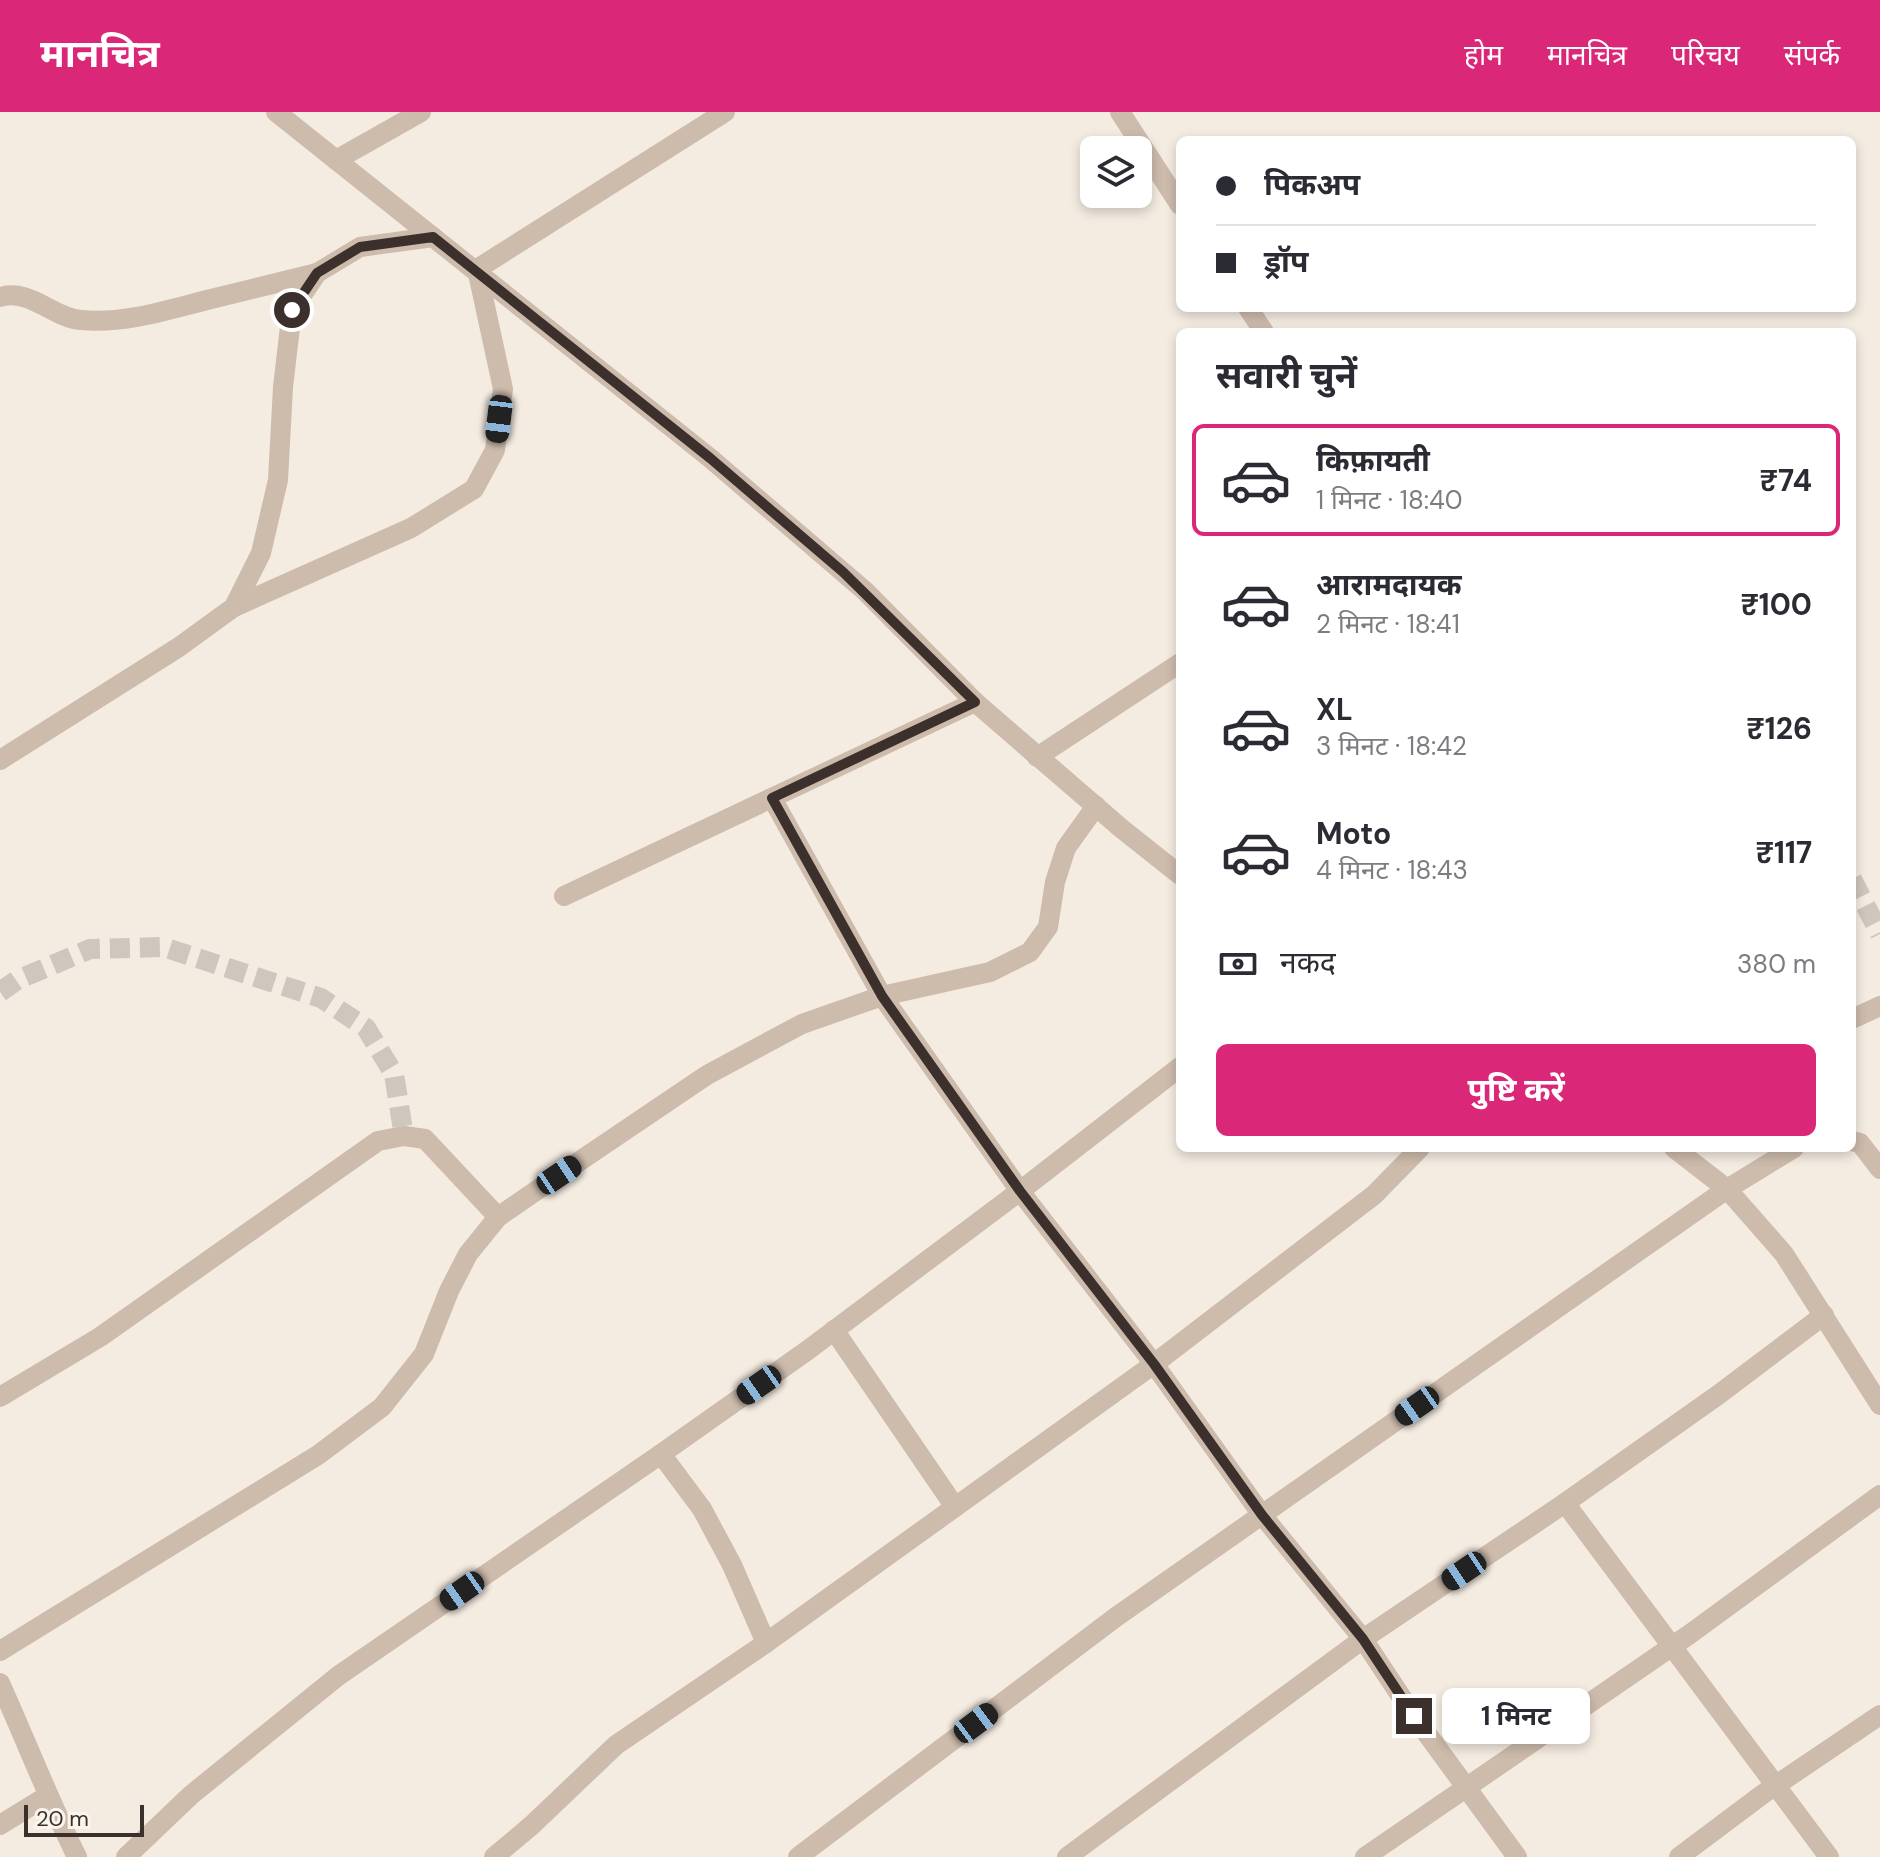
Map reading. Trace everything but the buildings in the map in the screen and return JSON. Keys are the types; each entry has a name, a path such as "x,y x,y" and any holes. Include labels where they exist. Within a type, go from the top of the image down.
{"street":[{"path":"276,112 477,269 710,458 853,580 975,702 1176,872"},
{"path":"336,160 421,112"},
{"path":"477,269 725,112"},
{"path":"1120,112 1176,199"},
{"path":"0,297 10,294 40,302 77,320 114,320 163,312 317,273 360,247 433,237"},
{"path":"0,760 179,647 234,607 411,528 474,489 495,450 503,389 477,269"},
{"path":"234,607 261,553 278,480 283,387 292,310 317,273"},
{"path":"1037,757 1176,666"},
{"path":"564,896 975,702"},
{"path":"772,798 882,996 1020,1191 1154,1364 1262,1515 1363,1639 1465,1788 1517,1857"},
{"path":"0,1651 318,1455 382,1407 424,1354 449,1291 468,1254 498,1217 707,1075 802,1024 882,996 990,972 1030,952 1048,927 1055,882 1066,848 1096,806"},
{"path":"1856,1017 1880,1006"},
{"path":"126,1857 191,1795 338,1676 661,1454 834,1330 1176,1070"},
{"path":"0,1397 100,1337 378,1141 404,1136 425,1139 498,1217"},
{"path":"1856,1142 1880,1169"},
{"path":"494,1857 616,1745 766,1643 1154,1364 1374,1195 1416,1152"},
{"path":"1679,1152 1727,1189 1784,1254 1880,1405"},
{"path":"798,1857 823,1850 1116,1617 1727,1189 1787,1152"},
{"path":"1077,1854 1363,1639 1565,1503 1718,1395 1824,1315"},
{"path":"834,1330 955,1507"},
{"path":"661,1454 702,1509 732,1565 766,1643"},
{"path":"1365,1857 1672,1646 1880,1495"},
{"path":"1565,1503 1829,1857"},
{"path":"0,1683 47,1796 77,1857"},
{"path":"1679,1857 1880,1715"},
{"path":"0,1825 47,1796"}],"tunnel":[{"path":"1856,887 1880,934"},
{"path":"0,992 17,980 90,949 163,947 321,998 366,1028 394,1074 404,1136"}],"route":[{"path":"292,310 317,273 360,247 433,237 477,269 710,458 843,572 975,702 772,798 882,996 1020,1191 1154,1364 1262,1515 1363,1639 1414,1716"}]}
